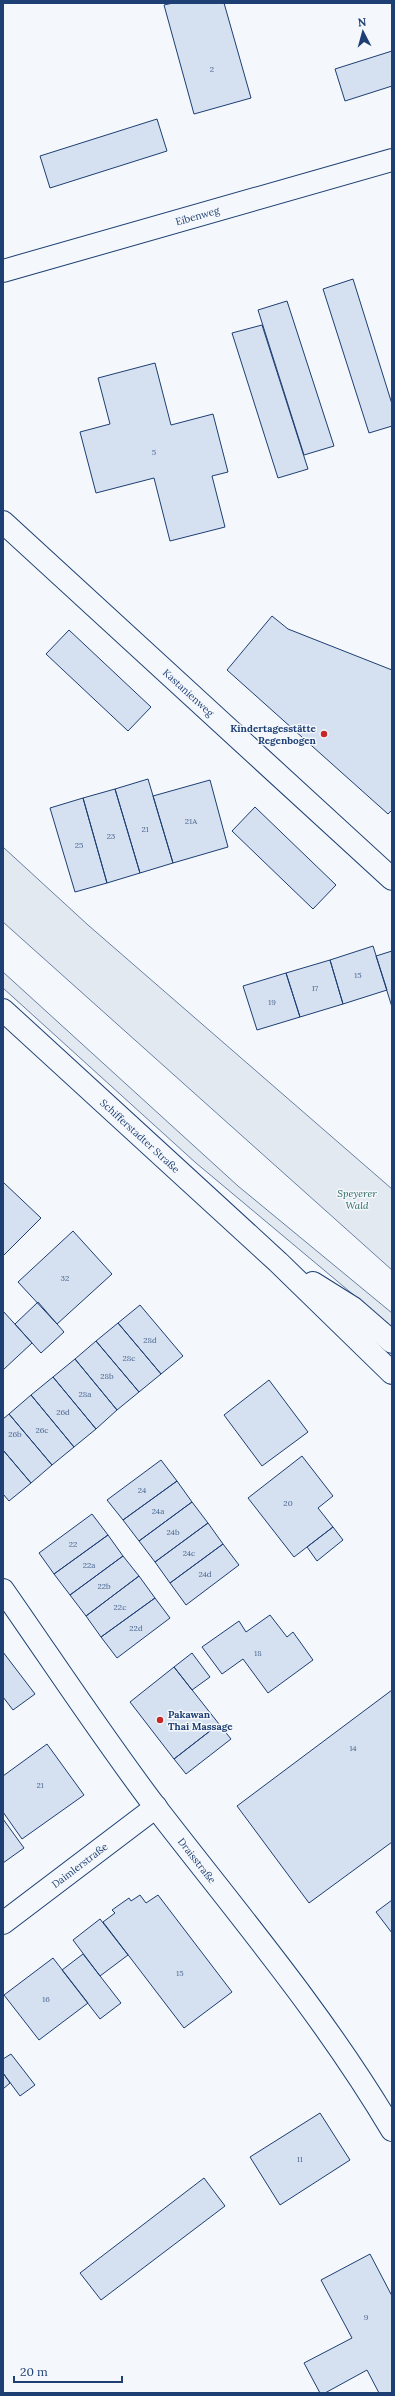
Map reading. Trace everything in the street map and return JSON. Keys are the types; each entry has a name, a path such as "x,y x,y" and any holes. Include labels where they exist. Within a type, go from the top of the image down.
{"street":[{"name":"Eibenweg","path":"3,272 392,160"},
{"name":"Kastanienweg","path":"3,522 392,879"},
{"name":"Schifferstadter Straße","path":"3,1010 278,1262 392,1373"},
{"name":"Schifferstadter Straße","path":"278,1262 354,1308 392,1342"},
{"name":"Draisstraße","path":"3,1590 156,1807 295,1984 368,2089 392,2130"},
{"name":"Daimlerstraße","path":"3,1923 156,1807"}],"green space":[{"name":"Speyerer Wald","path":"3,847 88,925 392,1189 392,1270 3,922"},
{"path":"3,972 238,1186 392,1313 392,1327 196,1163 3,988"}],"building":[{"path":"173,3 224,3 251,98 194,114 164,5"},
{"path":"392,51 392,86 345,101 335,69"},
{"path":"157,119 167,151 50,188 40,156"},
{"path":"353,279 392,404 392,426 369,433 323,289"},
{"path":"287,301 334,446 304,455 258,310"},
{"path":"262,325 308,469 278,478 232,333"},
{"path":"155,363 171,425 213,414 228,472 212,476 225,527 170,541 154,478 96,493 80,432 110,424 98,378"},
{"path":"272,616 288,629 392,670 392,810 388,814 227,670"},
{"path":"69,630 151,707 128,731 46,654"},
{"path":"148,779 173,863 140,873 115,789"},
{"path":"210,780 228,847 173,863 153,796"},
{"path":"115,789 140,873 107,883 83,798"},
{"path":"83,798 107,883 75,892 50,808"},
{"path":"255,807 336,885 313,909 232,831"},
{"path":"373,946 387,990 343,1004 330,960"},
{"path":"392,951 392,1007 376,956"},
{"path":"330,960 343,1004 300,1017 286,973"},
{"path":"286,973 300,1017 257,1030 243,986"},
{"path":"3,1182 41,1218 3,1256"},
{"path":"73,1231 112,1274 57,1324 18,1282"},
{"path":"38,1302 64,1332 41,1353 15,1324"},
{"path":"140,1305 183,1356 161,1374 118,1323"},
{"path":"3,1311 32,1343 3,1370"},
{"path":"118,1323 161,1374 139,1392 96,1341"},
{"path":"96,1341 139,1392 117,1410 75,1359"},
{"path":"75,1359 117,1410 96,1429 53,1377"},
{"path":"53,1377 96,1429 74,1447 31,1395"},
{"path":"269,1380 308,1432 262,1466 224,1415"},
{"path":"31,1395 74,1447 52,1465 9,1414"},
{"path":"9,1414 52,1465 31,1483 3,1450 3,1419"},
{"path":"3,1450 31,1483 9,1501 3,1494"},
{"path":"302,1456 333,1496 318,1508 333,1527 294,1557 248,1498"},
{"path":"161,1460 177,1481 123,1520 107,1500"},
{"path":"177,1481 192,1502 139,1541 123,1520"},
{"path":"192,1502 208,1523 155,1562 139,1541"},
{"path":"92,1514 108,1535 54,1574 39,1553"},
{"path":"208,1523 223,1544 170,1583 155,1562"},
{"path":"333,1527 343,1540 317,1561 307,1547"},
{"path":"108,1535 123,1556 70,1595 54,1574"},
{"path":"223,1544 239,1565 186,1605 170,1583"},
{"path":"123,1556 139,1576 86,1616 70,1595"},
{"path":"139,1576 155,1598 101,1637 86,1616"},
{"path":"155,1598 170,1618 117,1658 101,1637"},
{"path":"270,1615 287,1637 293,1632 313,1660 268,1693 243,1659 222,1674 202,1647 239,1621 246,1632"},
{"path":"3,1652 35,1694 13,1710 3,1697"},
{"path":"192,1653 210,1677 192,1690 174,1667"},
{"path":"174,1667 219,1724 174,1759 130,1702"},
{"path":"392,1690 392,1842 309,1903 237,1806"},
{"path":"219,1724 231,1739 186,1774 174,1759"},
{"path":"47,1744 84,1795 22,1839 3,1812 3,1776"},
{"path":"3,1819 24,1848 3,1863"},
{"path":"140,1895 146,1903 158,1895 232,1992 184,2028 103,1922 115,1913 112,1910 129,1898 131,1901"},
{"path":"392,1900 392,1933 376,1912"},
{"path":"100,1919 128,1955 100,1976 73,1940"},
{"path":"83,1954 121,2003 100,2019 62,1970"},
{"path":"53,1958 88,2003 39,2040 4,1995"},
{"path":"11,2054 35,2085 20,2096 3,2073 3,2059"},
{"path":"3,2073 10,2083 3,2089"},
{"path":"320,2113 350,2160 280,2205 250,2157"},
{"path":"204,2178 225,2206 101,2300 80,2273"},
{"path":"370,2254 392,2296 392,2393 379,2393 367,2370 325,2393 320,2393 304,2363 352,2338 321,2280"}],"place":[{"name":"Kindertagesstätte Regenbogen","path":"324,734"},
{"name":"Pakawan Thai Massage","path":"160,1720"}]}
